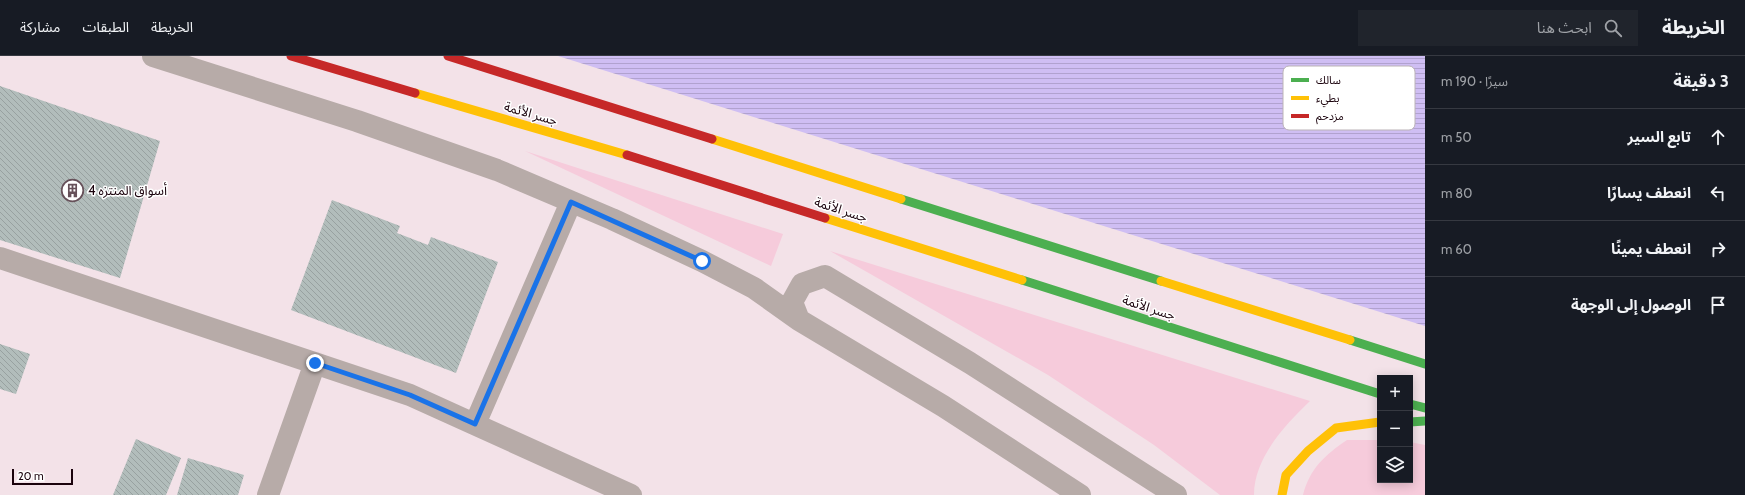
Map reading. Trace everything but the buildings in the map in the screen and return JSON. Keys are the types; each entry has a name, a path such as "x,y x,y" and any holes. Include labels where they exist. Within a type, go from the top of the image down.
{"main road":[{"name":"جسر الأئمة","path":"291,56 633,157 1377,393"},
{"name":"جسر الأئمة","path":"448,56 1425,364"},
{"path":"1413,405 1425,408"},
{"path":"1413,422 1425,421"},
{"path":"1282,495 1286,475 1308,452 1336,428 1377,422"}],"street":[{"path":"153,56 357,121 497,170 702,261 754,288 799,320 943,406 1080,495"},
{"path":"475,424 571,202"},
{"path":"0,258 410,395 631,495"},
{"path":"799,320 792,302 802,284 825,276 970,363 1176,495"},
{"path":"268,495 315,363"}],"shaded area":[{"path":"558,56 1425,56 1425,326"},
{"path":"525,151 783,234 771,266"},
{"path":"830,251 1310,401 1281,432 1265,455 1255,481 1254,495 1220,495 1154,445 1048,375"},
{"path":"1347,440 1377,440 1377,483 1413,483 1413,443 1425,445 1425,495 1303,495 1314,470 1332,451"}],"traffic: fast":[{"path":"901,199 1161,281"},
{"path":"1022,280 1377,393"},
{"path":"1350,340 1425,364"},
{"path":"1413,405 1425,408"},
{"path":"1413,422 1425,421"}],"traffic: slow":[{"path":"415,93 627,155"},
{"path":"712,139 901,199"},
{"path":"825,218 1022,280"},
{"path":"1161,281 1350,340"},
{"path":"1282,495 1286,475 1308,451 1336,428 1377,422"}],"traffic: jam":[{"path":"291,56 415,93"},
{"path":"448,56 712,139"},
{"path":"627,155 825,218"}],"place":[{"name":"أسواق المنتزه 4","path":"73,190"}],"route":[{"path":"315,363 410,395 475,424 571,202 612,219 702,261"}]}
